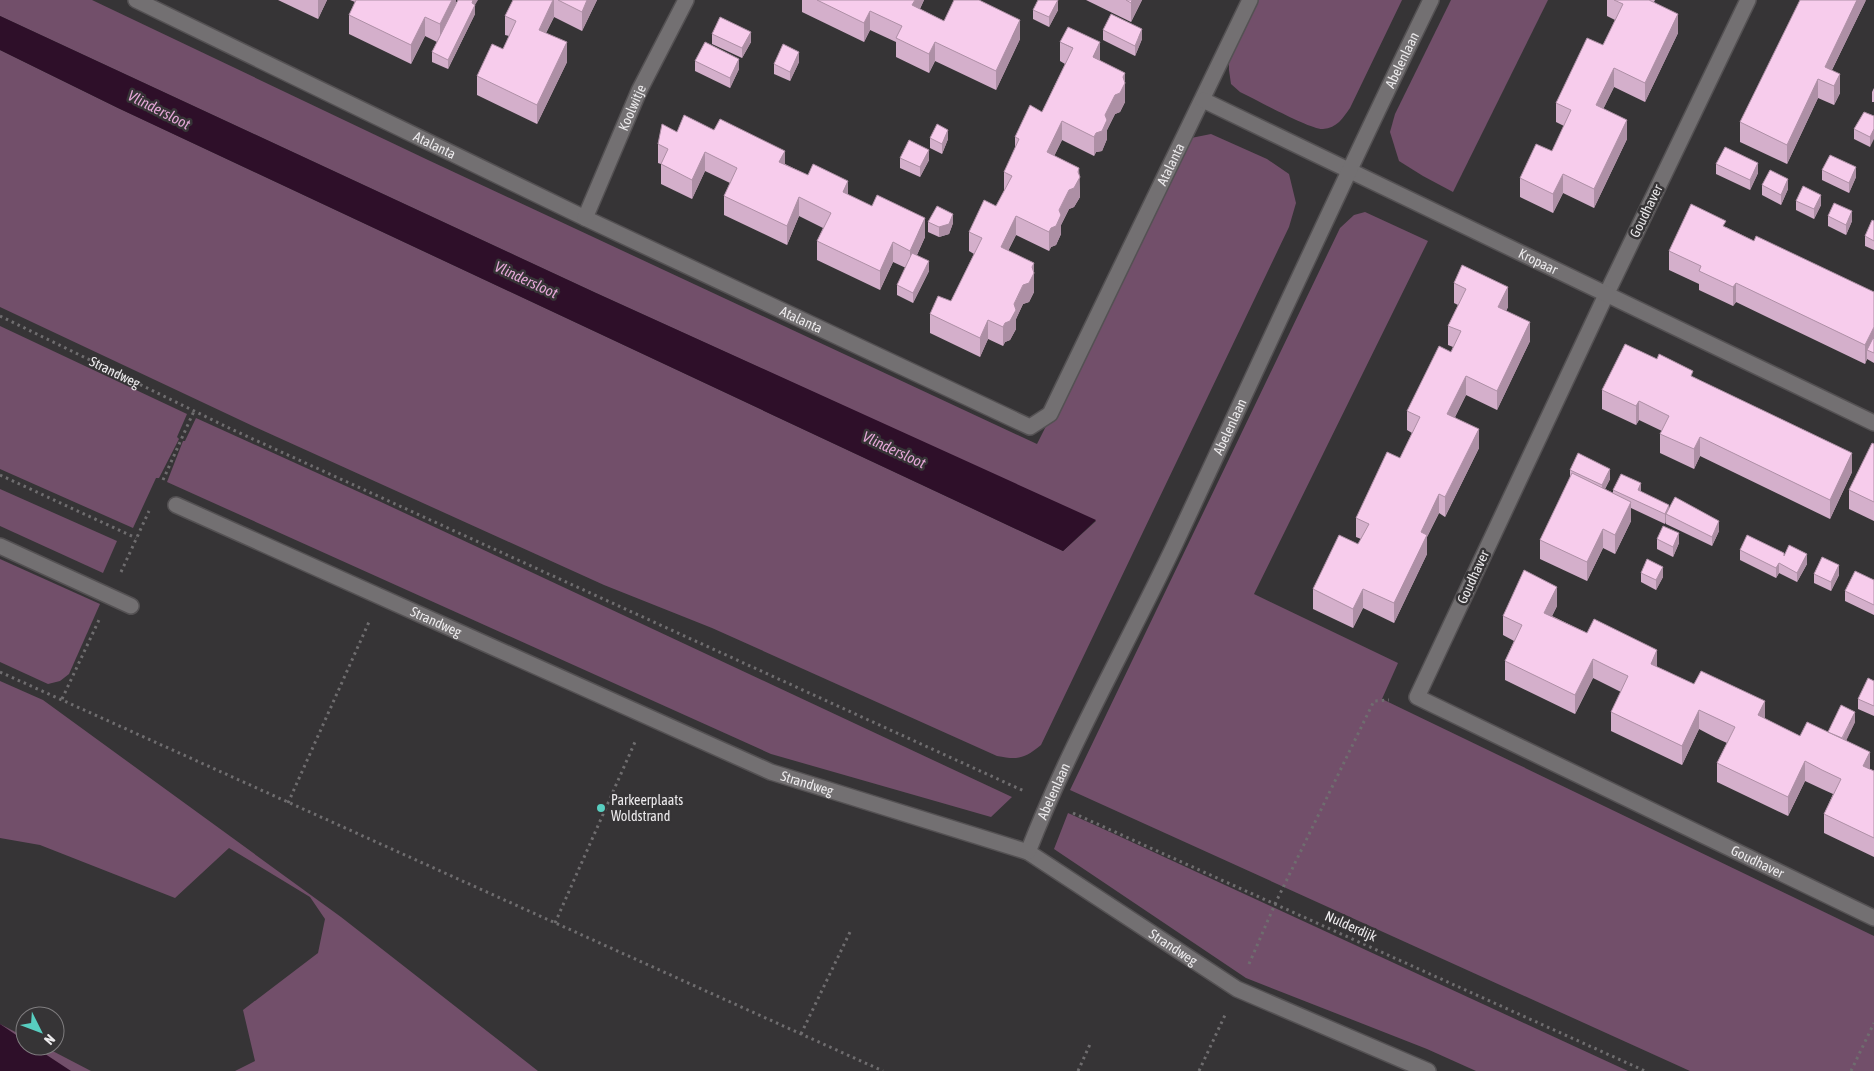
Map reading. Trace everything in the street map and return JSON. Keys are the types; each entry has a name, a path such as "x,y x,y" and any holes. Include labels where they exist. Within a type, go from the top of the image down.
{"street":[{"name":"Atalanta","path":"136,0 585,218 1030,427 1050,414 1250,0"},
{"name":"Koolwitje","path":"585,218 639,91 686,0"},
{"name":"Abelenlaan","path":"1028,852 1048,802 1174,546 1348,170 1431,0"},
{"name":"Goudhaver","path":"1748,0 1606,295 1417,697 1874,918"},
{"name":"Kropaar","path":"1203,100 1874,424"},
{"name":"Strandweg","path":"176,505 771,772 1028,852 1237,989 1428,1071"},
{"path":"0,546 131,606"}],"path":[{"name":"Strandweg","path":"0,316 194,411 1048,802"},
{"path":"171,462 194,411"},
{"path":"0,475 136,538"},
{"path":"288,803 380,597"},
{"path":"0,672 883,1071"},
{"path":"1257,947 1275,904 1374,701 1417,697"},
{"path":"555,923 646,716"},
{"name":"Nulderdijk","path":"1048,802 1645,1071"},
{"path":"801,1034 851,930"},
{"path":"1851,1071 1874,1023"},
{"path":"1078,1071 1090,1042"}],"shaded area":[{"path":"0,0 92,0 428,160 1037,444 1191,138 1211,134 1267,159 1289,174 1296,203 1289,227 1041,745 1021,757 997,756 712,628 604,585 255,427 0,307 0,50 118,108 1063,551 1096,521 596,293 0,16"},
{"path":"1255,0 1402,0 1350,108 1336,125 1323,129 1307,125 1240,92 1231,84 1229,53"},
{"path":"1451,0 1548,0 1453,192 1399,161 1390,132 1395,114"},
{"path":"1365,212 1428,241 1254,594 1398,663 1382,699 1874,936 1874,1071 1690,1071 1070,790 1340,228 1354,215"},
{"path":"0,326 187,414 177,437 179,439 159,478 156,478 133,528 0,469"},
{"path":"196,418 381,502 1012,797 991,817 771,754 167,482 183,441 185,441"},
{"path":"0,489 117,541 103,573 0,526"},
{"path":"0,559 100,604 69,674 60,681 48,684 0,662"},
{"path":"0,681 43,700 341,917 538,1071 235,1071 255,1061 243,1010 318,953 325,919 310,897 229,848 175,898 40,845 0,838"},
{"path":"1068,813 1628,1071 1476,1071 1427,1049 1246,978 1054,849"},
{"path":"0,1024 15,1032 15,1056 62,1056 91,1071 0,1071"}],"water":[{"name":"Vlindersloot","path":"0,16 596,293 1096,520 1063,551 118,108 0,50"},
{"path":"0,1024 15,1034 15,1056 48,1056 71,1071 0,1071"}],"building":[{"path":"356,0 452,0 440,24 425,17 411,45 349,15"},
{"path":"458,0 473,0 472,3 475,5 448,60 432,52"},
{"path":"513,0 553,0 539,30 567,42 537,105 477,76 492,44 503,49 516,21 505,16"},
{"path":"558,0 587,0 582,12"},
{"path":"817,0 915,0 912,5 944,21 954,0 979,0 1020,20 996,71 935,42 929,54 896,38 902,26 870,11 864,23"},
{"path":"1038,0 1058,0 1049,17 1033,10"},
{"path":"1614,0 1649,0 1678,14 1645,83 1614,68 1596,105 1627,120 1594,189 1563,174 1553,194 1520,178 1536,144 1552,151 1571,110 1556,103 1587,38 1603,45 1623,4"},
{"path":"1800,0 1857,0 1825,67 1840,74 1834,86 1818,79 1787,145 1740,122"},
{"path":"1111,14 1142,29 1135,46 1103,30"},
{"path":"720,17 751,32 742,48 712,34"},
{"path":"1068,27 1100,42 1093,57 1125,73 1123,77 1125,83 1120,93 1115,95 1105,115 1107,120 1102,131 1096,133 1094,137 1062,121 1047,152 1079,168 1080,177 1074,188 1069,190 1059,210 1061,215 1056,226 1051,228 1049,232 1016,216 1001,247 1034,263 1032,267 1034,273 1029,283 1023,285 1014,304 1016,310 1010,321 1005,323 1003,327 988,320 980,338 930,314 938,296 951,301 982,238 969,232 984,200 996,206 1012,176 1004,172 1019,139 1015,137 1030,105 1042,112 1073,48 1060,42"},
{"path":"705,42 739,59 730,78 695,61"},
{"path":"783,44 799,52 790,72 774,64"},
{"path":"1864,112 1874,116 1874,129 1870,137 1854,129"},
{"path":"684,115 714,130 720,119 785,151 779,162 808,175 813,164 848,181 843,192 872,206 877,195 925,218 910,251 893,242 880,271 817,241 831,213 799,197 787,226 724,196 737,168 705,152 692,180 661,164 668,149 658,144 662,124 677,132"},
{"path":"937,124 948,130 942,144 930,138"},
{"path":"909,140 929,150 920,167 900,158"},
{"path":"1725,147 1758,163 1750,180 1716,164"},
{"path":"1830,155 1856,167 1849,183 1822,170"},
{"path":"1770,170 1788,179 1781,195 1762,185"},
{"path":"1803,186 1821,195 1814,209 1796,201"},
{"path":"1834,203 1852,211 1846,225 1828,216"},
{"path":"1691,204 1726,221 1723,226 1754,241 1756,236 1874,292 1874,327 1865,345 1736,283 1733,287 1699,271 1701,266 1669,251"},
{"path":"937,206 953,214 949,224 939,227 928,222"},
{"path":"1872,220 1874,221 1874,241 1865,236"},
{"path":"912,253 929,261 913,293 897,285"},
{"path":"1462,265 1508,287 1498,307 1530,322 1497,391 1466,376 1447,414 1479,429 1445,497 1439,494 1421,532 1427,535 1394,603 1363,589 1353,609 1313,589 1339,535 1358,544 1369,524 1356,518 1387,452 1400,458 1420,417 1407,411 1439,346 1451,352 1461,331 1448,326 1466,289 1454,283"},
{"path":"1874,339 1874,353 1867,350"},
{"path":"1625,344 1657,359 1659,354 1693,371 1691,376 1852,453 1830,500 1700,437 1694,449 1660,434 1669,416 1639,401 1636,406 1602,390"},
{"path":"1872,443 1874,444 1874,502 1849,490"},
{"path":"1578,453 1610,469 1602,485 1570,470"},
{"path":"1572,473 1631,502 1615,535 1603,529 1587,562 1540,540"},
{"path":"1621,474 1641,483 1638,490 1669,505 1665,514 1613,490"},
{"path":"1675,497 1719,521 1712,537 1666,514"},
{"path":"1663,526 1679,533 1673,547 1657,539"},
{"path":"1747,535 1784,553 1784,556 1789,545 1807,554 1797,573 1779,563 1776,568 1740,550"},
{"path":"1822,557 1839,565 1831,582 1814,574"},
{"path":"1647,559 1663,567 1656,580 1641,573"},
{"path":"1524,570 1557,587 1544,613 1587,633 1594,619 1657,650 1651,664 1694,684 1701,671 1765,701 1758,715 1800,736 1807,722 1870,752 1863,766 1874,771 1874,838 1824,814 1841,779 1805,761 1788,797 1717,763 1735,727 1699,710 1682,746 1611,712 1628,676 1593,659 1575,695 1505,661 1522,625 1503,616"},
{"path":"1855,571 1874,580 1874,605 1845,591"},
{"path":"1868,678 1874,681 1874,706 1858,699"},
{"path":"1841,705 1855,712 1842,738 1828,732"}],"place":[{"name":"Parkeerplaats Woldstrand","path":"601,808"}]}
